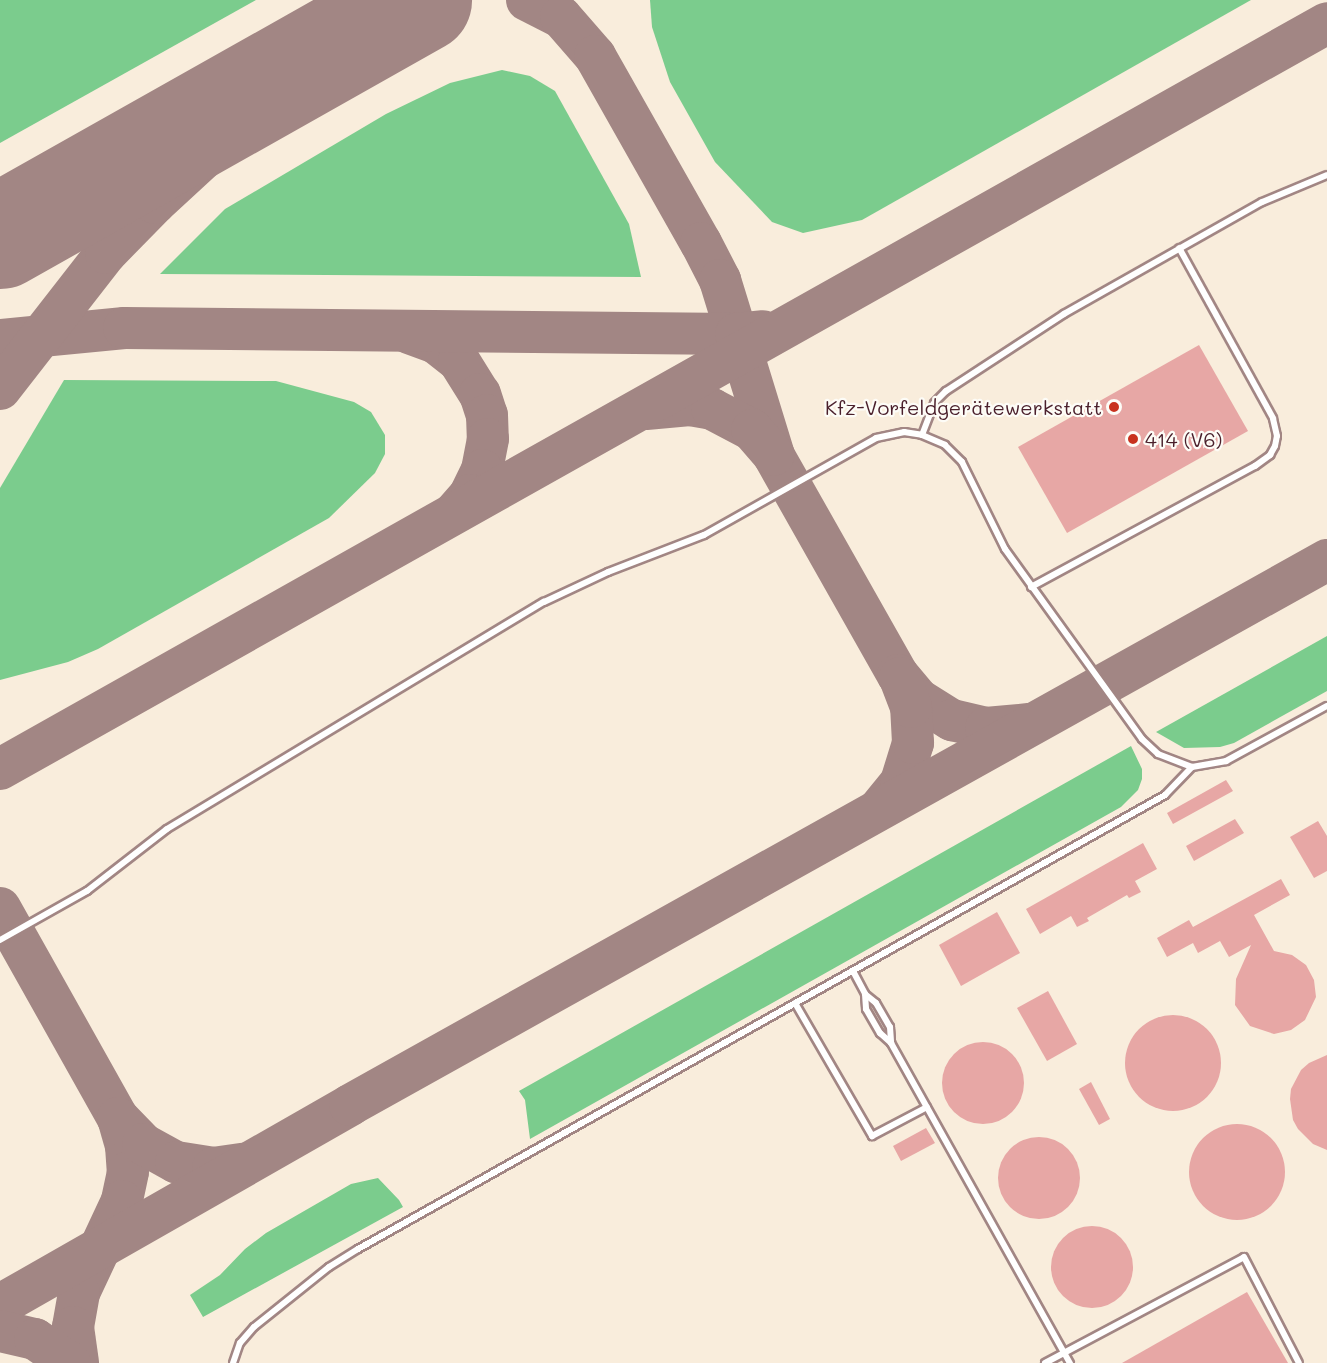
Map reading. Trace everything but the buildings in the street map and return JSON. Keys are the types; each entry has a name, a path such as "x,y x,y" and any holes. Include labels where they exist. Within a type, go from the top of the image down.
{"lane":[{"path":"922,435 934,403 946,391 1064,315 1262,202 1327,176"},
{"path":"1031,587 1255,465 1270,455 1275,446 1277,436 1273,418 1179,248"},
{"path":"0,940 87,891 167,829 544,602 608,572 704,534 876,438 904,432 922,435 945,445 962,462 994,531 1031,587 1148,747 1168,760 1192,767 1226,761 1327,706"},
{"path":"233,1363 240,1343 254,1327 329,1267 1165,795 1192,767"},
{"path":"853,970 865,994 866,1009 880,1033 891,1043 1070,1363"},
{"path":"865,994 876,1003 890,1028 891,1043"},
{"path":"795,1003 872,1136 927,1107"},
{"path":"1046,1363 1244,1257 1299,1363"}],"green space":[{"path":"0,0 256,0 0,143"},
{"path":"650,0 1251,0 862,220 803,233 772,222 715,162 670,82 652,27"},
{"path":"502,70 530,76 555,91 629,224 641,277 160,274 225,209 386,114 450,83"},
{"path":"64,380 276,381 354,402 371,412 385,435 385,454 375,473 329,518 98,649 68,662 0,680 0,488"},
{"path":"1327,636 1327,691 1234,743 1220,747 1184,748 1156,732"},
{"path":"1131,746 1142,769 1142,779 1138,790 1121,807 530,1139 525,1100 519,1091"},
{"path":"378,1178 403,1207 203,1317 190,1295 220,1275 245,1249 266,1233 351,1184"}],"taxiway":[{"path":"397,12 426,0"},
{"path":"527,0 561,17 595,56 701,243 720,280 774,456 898,675 918,699 952,720 986,728 1029,724"},
{"path":"0,389 106,253 155,203 217,146 287,90 383,21"},
{"path":"0,769 1327,23"},
{"path":"0,340 124,328 736,334 763,331"},
{"path":"409,333 436,343 459,361 480,394 487,415 488,439 482,470 470,495 455,512"},
{"path":"646,409 690,405 712,409 752,430 774,455"},
{"path":"0,1305 350,1105 1327,560"},
{"path":"880,808 901,782 913,743 911,707 900,678"},
{"path":"0,908 118,1118 126,1146 128,1172 122,1201 79,1293 73,1327 78,1363"},
{"path":"118,1118 143,1144 176,1162 213,1168 243,1164"},
{"path":"0,1331 35,1339 70,1363"}],"runway":[{"path":"0,236 419,0"}],"place":[{"name":"Kfz-Vorfeldgerätewerkstatt","path":"1114,407"},
{"name":"414 (V6)","path":"1133,439"}]}
